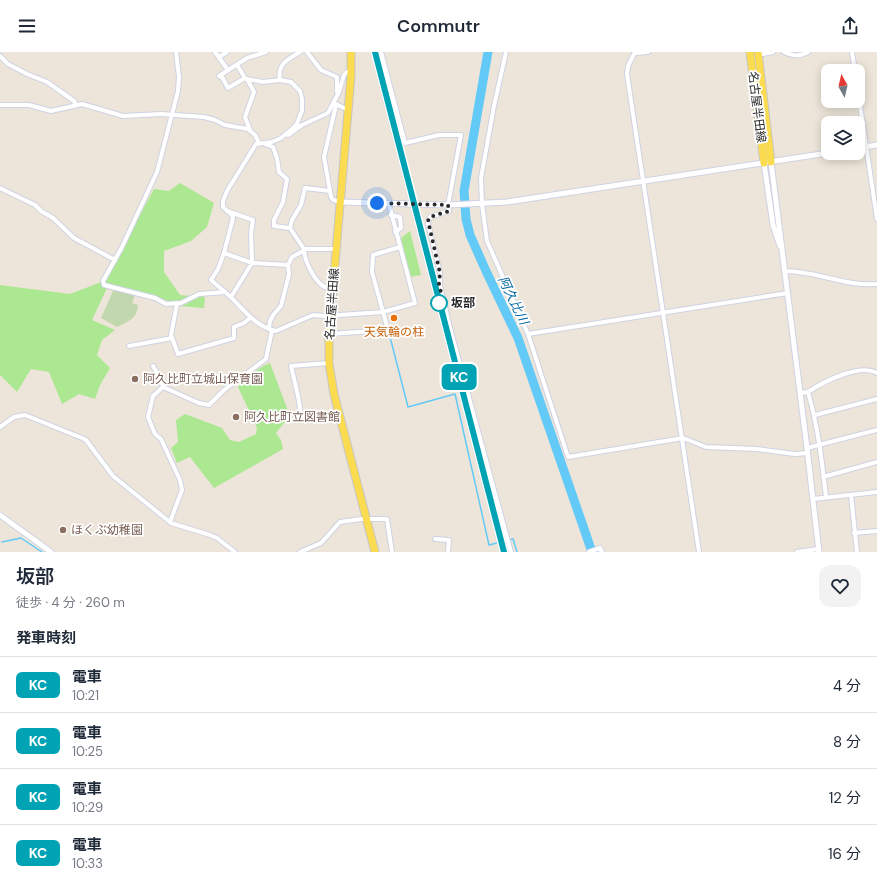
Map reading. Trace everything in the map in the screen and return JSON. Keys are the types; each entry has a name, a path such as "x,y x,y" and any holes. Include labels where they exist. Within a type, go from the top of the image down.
{"main road":[{"name":"名古屋半田線","path":"351,52 341,202 330,315 329,363 334,394 375,552"},
{"name":"名古屋半田線","path":"750,52 768,162"},
{"name":"名古屋半田線","path":"758,54 768,162"}],"street":[{"path":"176,52 179,77 178,91 157,172 115,260 103,281 104,285 155,298 166,304 177,304 199,294 225,292"},
{"path":"215,52 228,70"},
{"path":"219,57 228,52"},
{"path":"266,52 249,58 219,76 222,77 228,88 246,78 269,82 280,80 295,84 300,91 302,111 297,124 281,138"},
{"path":"280,80 283,62 300,52"},
{"path":"307,52 321,70 338,77 336,105 324,157 333,200 341,202 448,205 507,202 821,154"},
{"path":"381,52 405,143 438,134 461,135 448,205 449,211 430,217 428,227 440,273 440,286 450,328 511,552"},
{"path":"506,52 494,106 481,178 479,204 487,241 528,334 568,457 683,438 706,447 757,449 795,454 808,451 820,445 877,430"},
{"path":"648,52 635,52 627,71 700,552"},
{"path":"758,54 773,52"},
{"path":"784,52 797,56 808,52"},
{"path":"852,52 854,64"},
{"path":"0,56 8,64 47,82 74,101 74,106"},
{"path":"237,65 254,92 245,117 250,130 260,143 273,147 277,158 279,172 287,179 283,202 274,220 274,226 290,228"},
{"path":"351,70 344,75 328,113 302,124 288,135 272,142 260,143 255,146 225,195 223,207 232,215 233,220 224,253 218,269 211,280 231,297 250,318 271,329 280,331 313,315 383,312 415,303 389,204"},
{"path":"0,105 26,104 51,111 78,104 123,116 172,115 209,118 225,125 250,130"},
{"path":"336,105 348,110"},
{"path":"860,108 877,219"},
{"path":"866,147 877,145"},
{"path":"768,162 785,268 808,451 818,550 797,552"},
{"path":"0,188 35,205 74,238 115,260"},
{"path":"330,191 304,188 301,205 291,221 290,228 304,250 317,281 325,288 333,288"},
{"path":"227,211 253,220 251,233 252,263 231,297"},
{"path":"391,215 400,217 401,228 396,232"},
{"path":"329,334 388,330 372,272 373,255 400,248"},
{"path":"163,387 199,403 209,405 224,390 266,359 274,314 281,306 289,274 288,265 292,257 304,250 336,249"},
{"path":"224,253 252,263 288,265"},
{"path":"785,268 818,274 830,279 866,285 877,284"},
{"path":"528,334 788,293"},
{"path":"177,304 171,330 172,338 178,354 234,338 234,327 244,323 250,318"},
{"path":"129,346 172,338"},
{"path":"302,420 291,366 329,363"},
{"path":"153,366 161,380 163,387"},
{"path":"800,393 808,392 819,385 841,376 869,370 877,373"},
{"path":"163,387 153,396 148,417 155,434 161,439 180,480 182,490 170,522"},
{"path":"808,392 815,415 826,497"},
{"path":"815,415 877,399"},
{"path":"0,427 14,417 25,415 82,438 113,476 170,522 210,535 235,552"},
{"path":"824,477 877,462"},
{"path":"813,499 877,492"},
{"path":"851,495 856,552"},
{"path":"0,515 51,552"},
{"path":"300,552 321,543 340,522 366,518 387,519 392,552"},
{"path":"854,533 877,531"},
{"path":"434,539 449,540 448,552"},
{"path":"589,552 600,550"}],"green space":[{"path":"180,183 214,203 207,227 191,241 164,251 164,272 180,295 205,297 204,308 179,306 166,300 152,300 107,288 92,320 115,330 102,340 97,355 110,368 100,385 95,399 79,394 62,404 49,372 31,369 17,392 0,375 0,285 70,294 104,281 154,189 169,191"},
{"path":"410,231 421,275 410,277 401,238"},
{"path":"114,289 135,295 132,303 138,305 134,317 117,327 101,318"},
{"path":"270,363 291,419 284,423 276,433 281,440 283,449 214,488 190,457 177,463 171,448 178,442 176,420 185,414 222,428 230,440 239,442 256,434 257,428 238,387 243,380 261,367"}],"waterway":[{"name":"阿久比川","path":"488,52 464,191 466,219 470,235 518,338 592,552"},
{"path":"389,333 408,407 455,394 489,545 513,539 517,552"},
{"path":"2,542 21,538 42,552"}],"railway":[{"path":"372,52 501,552"}],"train":[{"name":"KC","path":"375,52 504,552"}],"place":[{"name":"坂部","path":"439,303"},
{"name":"天気輪の柱","path":"394,318"},
{"name":"阿久比町立城山保育園","path":"135,379"},
{"name":"阿久比町立図書館","path":"236,417"},
{"name":"ほくぶ幼稚園","path":"63,530"}],"route":[{"path":"377,203 448,205 449,211 443,212 428,219 428,227 440,273 439,284 444,305 439,303"}]}
